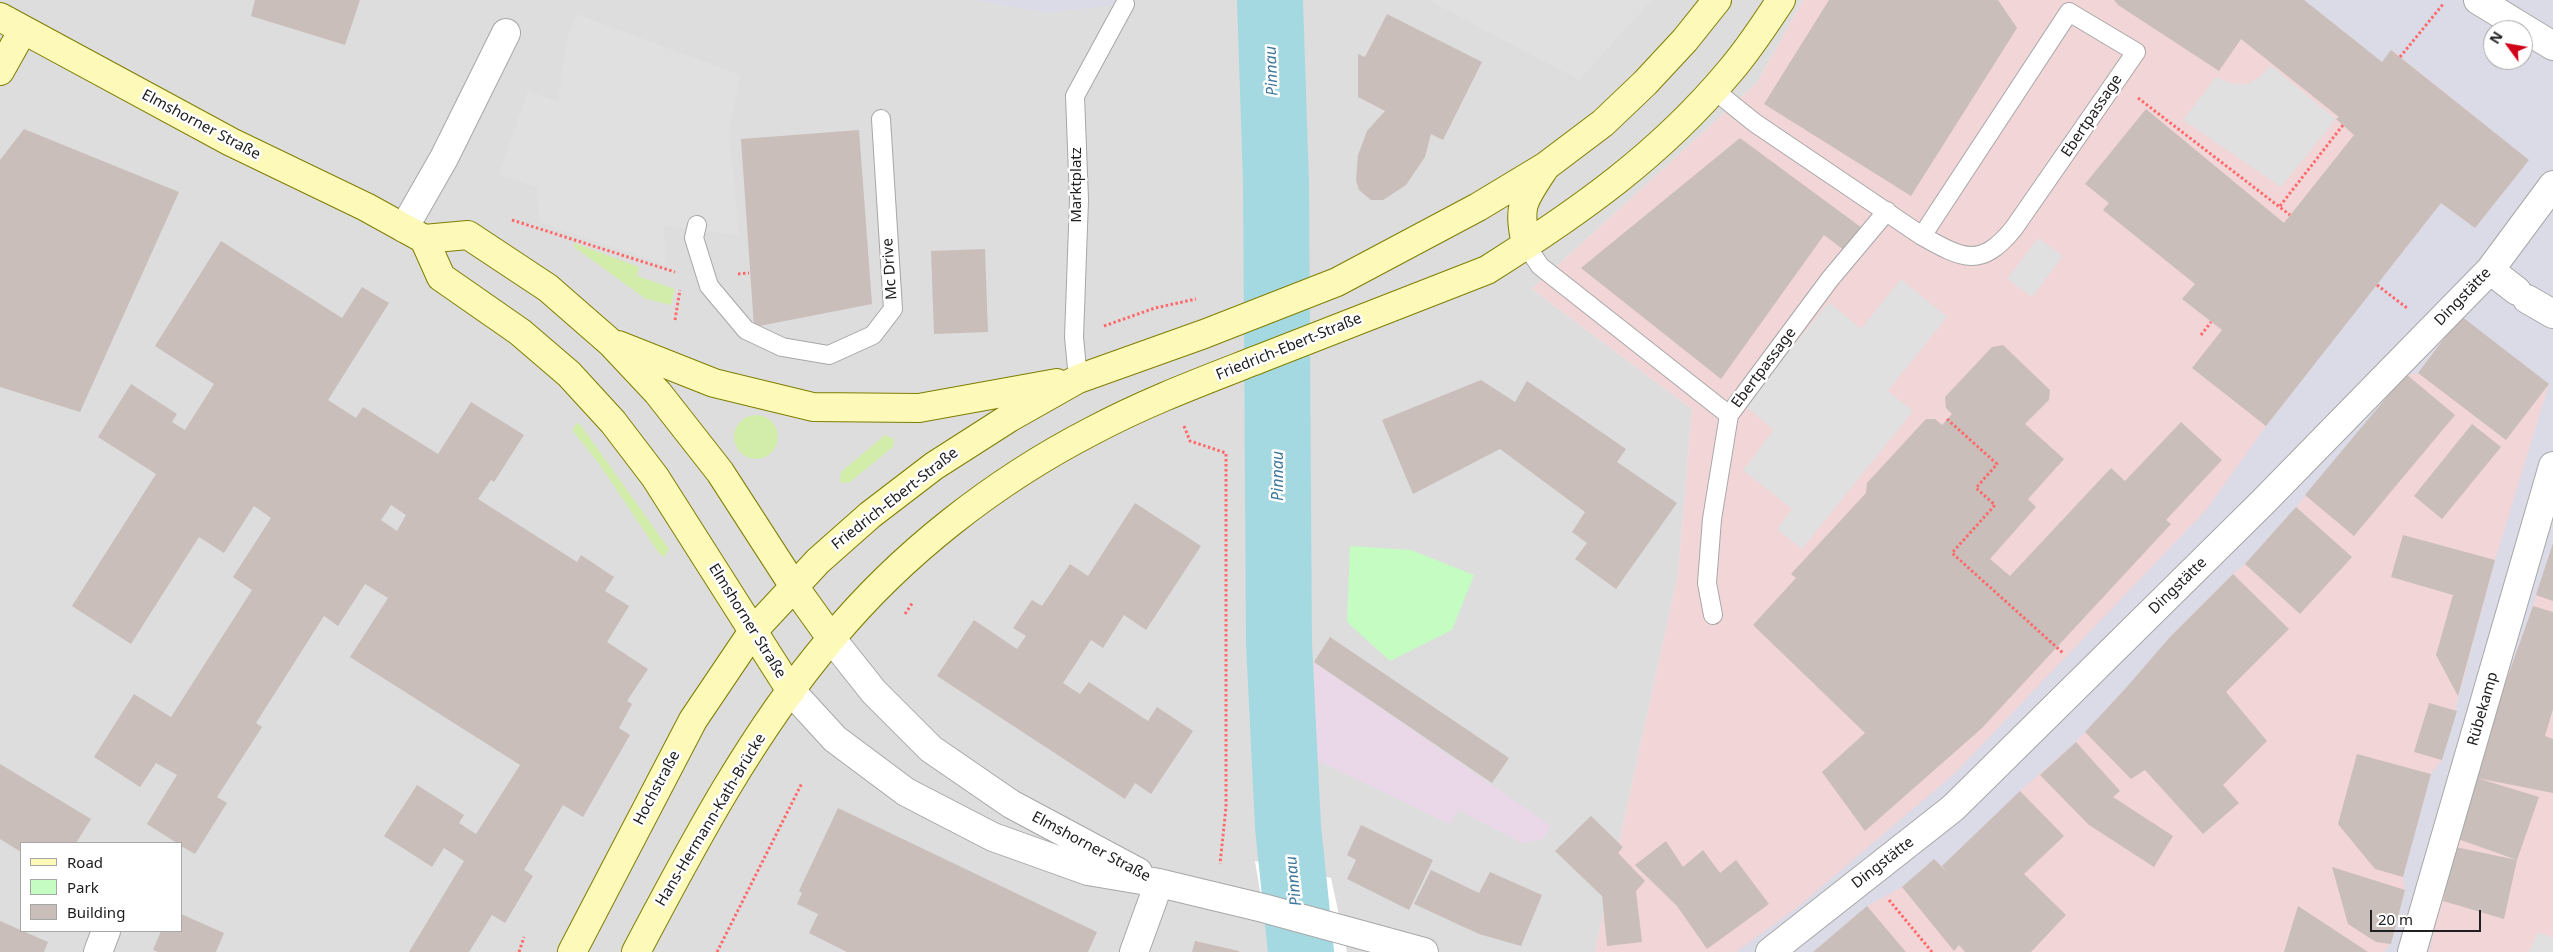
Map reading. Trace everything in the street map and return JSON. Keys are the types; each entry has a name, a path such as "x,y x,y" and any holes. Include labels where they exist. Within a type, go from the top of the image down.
{"main road":[{"name":"Friedrich-Ebert-Straße","path":"753,631 793,585 844,537 934,466 1009,418 1078,379 1204,334 1337,282 1478,208 1546,166 1603,123 1646,83 1686,40 1717,0"},
{"name":"Friedrich-Ebert-Straße","path":"791,691 831,638 882,584 930,541 981,500 1034,464 1090,431 1148,403 1487,270 1578,212 1626,175 1672,134 1742,57 1781,0"},
{"name":"Elmshorner Straße","path":"0,17 231,142 366,207 414,234 468,235 548,288 611,343 658,393 720,472 793,585 831,638"},
{"path":"0,71 23,30"},
{"path":"1526,245 1521,218 1526,195 1546,166"},
{"name":"Elmshorner Straße","path":"414,234 441,277 520,332 569,374 613,422 654,477 791,691"},
{"name":"Elmshorner Straße","path":"611,343 714,383 812,408 919,408 1078,379"},
{"name":"Hochstraße","path":"572,952 693,720 753,631"},
{"name":"Hans-Hermann-Kath-Brücke","path":"636,952 729,787 791,691"}],"street":[{"path":"2478,0 2553,46"},
{"path":"414,234 444,158 506,33"},
{"name":"Dingstätte","path":"1770,952 1953,808 2263,502 2490,270 2553,185"},
{"path":"2490,270 2522,295 2553,314"},
{"name":"Rübekamp","path":"2412,952 2553,466"},
{"name":"Elmshorner Straße","path":"831,638 874,692 931,749 1011,804 1159,883"},
{"name":"Elmshorner Straße","path":"791,691 835,739 906,792 1002,840 1088,870 1159,883 1263,908 1424,952"},
{"path":"1134,952 1159,883"},
{"path":"98,952 106,932"}],"lane":[{"name":"Marktplatz","path":"1078,379 1074,337 1079,200 1075,96 1125,4"},
{"name":"Ebertpassage","path":"1714,90 1755,123 1922,236 1948,251 1969,257 1987,254 2000,245 2032,206 2136,52 2069,12 1922,236"},
{"name":"Mc Drive","path":"697,225 694,238 709,286 746,330 782,347 829,355 873,335 893,309 881,119"},
{"name":"Ebertpassage","path":"1713,615 1707,582 1712,519 1729,414 1830,279 1886,211"},
{"path":"1526,245 1540,266 1729,414"}],"path":[{"path":"2400,57 2447,0"},
{"path":"2149,106 2290,215"},
{"path":"2280,206 2343,124"},
{"path":"512,220 682,275"},
{"path":"1074,337 1155,308 1200,298"},
{"path":"2201,335 2211,322"},
{"path":"1947,419 1997,464 1976,488 1995,505 1952,553 2088,675"},
{"path":"1186,422 1184,428 1190,441 1226,454 1226,807 1217,898"},
{"path":"906,614 916,598"},
{"path":"717,952 802,782"},
{"path":"1868,875 1932,952"},
{"path":"519,952 524,938"}],"shaded area":[{"path":"0,0 1803,0 1757,83 1532,289 1692,409 1678,575 1595,952 0,952"},
{"path":"975,0 1125,0 1125,4 1046,13"},
{"path":"1428,0 1652,0 1579,80"},
{"path":"1803,0 2553,0 2553,952 1595,952 1678,575 1692,409 1532,289 1757,83"},
{"path":"2304,0 2553,0 2553,542 2533,606 2499,701 2455,847 2429,952 2384,952 2391,944 2405,890 2403,877 2431,774 2442,760 2495,560 2549,384 2461,316 2418,373 2406,375 2296,507 2245,564 2170,637 2076,742 2020,791 1942,866 1934,859 1902,887 1867,906 1813,952 1736,952 1799,906 1955,773 2206,510 2266,426 2441,203 2475,228 2529,160 2392,50 2382,62"},
{"path":"576,14 740,75 729,133 739,235 664,226 666,265 540,222 537,187 499,175 528,91 558,102 567,38"},
{"path":"2270,65 2336,119 2281,187 2183,120 2216,77 2231,83 2248,84 2261,76"},
{"path":"2038,238 2063,256 2032,297 2007,279"},
{"path":"1901,279 1947,317 1888,391 1913,411 1802,549 1777,529 1792,509 1743,470 1774,430 1745,406 1829,302 1861,329"},
{"path":"1314,662 1551,826 1543,839 1522,843 1458,810 1450,824 1316,760"},
{"path":"2538,932 2553,938 2553,952 2529,952"}],"green space":[{"path":"574,243 639,267 637,276 675,289 671,305 646,299 574,247"},
{"path":"760,415 772,421 777,428 777,446 772,453 765,458 752,459 744,456 737,449 734,433 737,425 744,418"},
{"path":"577,423 580,424 669,549 664,557 659,553 600,465 572,430"},
{"path":"885,435 894,439 893,447 850,482 842,483 840,481 841,472"},
{"path":"1350,546 1411,550 1474,575 1452,630 1390,661 1347,622"}],"pier":[{"path":"1255,861 1331,878 1347,952 1270,951"}],"building":[{"path":"255,0 360,0 345,45 251,16"},
{"path":"1829,0 1998,0 2017,28 1911,196 1764,104"},
{"path":"2114,0 2304,0 2382,62 2391,50 2529,160 2475,228 2441,203 2266,426 2192,368 2222,330 2182,299 2195,284 2103,210 2109,203 2085,184 2146,109 2284,223 2354,135 2336,119 2339,117 2241,39 2219,71 2118,5"},
{"path":"1387,14 1482,62 1443,140 1431,134 1425,157 1406,185 1383,200 1371,200 1359,190 1356,180 1358,155 1367,131 1385,111 1358,97 1358,54 1365,57"},
{"path":"24,129 179,192 80,412 0,387 0,160"},
{"path":"859,130 872,304 754,327 741,139"},
{"path":"1740,138 1862,228 1845,251 1824,235 1721,379 1581,268"},
{"path":"221,241 342,318 362,287 389,303 328,400 356,418 363,407 438,454 471,402 524,435 494,482 491,480 478,499 577,562 581,555 614,577 605,591 629,606 607,642 648,669 627,701 632,704 619,728 630,735 583,817 563,805 524,870 533,876 505,923 492,915 469,952 409,952 464,861 444,848 432,867 384,836 417,785 464,815 459,823 476,834 520,765 350,657 388,598 365,584 338,626 324,616 256,723 262,727 217,797 227,803 195,854 182,847 182,842 175,842 147,824 177,775 156,763 140,787 94,757 134,694 171,717 252,590 233,577 271,518 254,506 224,553 199,537 131,644 72,606 156,474 98,437 131,384 177,414 172,422 185,430 214,384 155,346","holes":["391,505 406,515 397,531 381,520"]},
{"path":"985,249 988,332 934,334 931,251"},
{"path":"2461,316 2549,384 2506,440 2418,373"},
{"path":"2003,345 2050,390 2049,400 2025,424 2064,459 2028,499 2036,507 1990,559 2010,576 2111,468 2125,481 2181,422 2222,460 2166,520 2171,524 1981,729 1865,831 1822,772 1865,733 1753,625 1796,578 1791,574 1866,493 1867,483 1926,419 1935,419 1942,425 1952,414 1946,408 1945,397 1992,347"},
{"path":"2406,374 2455,415 2354,536 2305,495"},
{"path":"1481,380 1515,402 1527,381 1626,449 1617,462 1677,503 1616,589 1575,559 1587,543 1572,532 1585,512 1500,449 1413,494 1382,420"},
{"path":"2472,424 2501,447 2442,519 2414,496"},
{"path":"1135,503 1201,546 1146,630 1124,615 1103,648 1091,640 1063,683 1080,694 1089,682 1148,721 1157,707 1193,731 1151,794 1135,783 1125,799 937,676 974,620 1017,649 1026,636 1013,628 1032,600 1042,606 1070,564 1088,576"},
{"path":"2296,507 2352,557 2300,614 2245,564"},
{"path":"2403,535 2495,560 2458,696 2436,655 2453,595 2391,577"},
{"path":"2553,543 2553,601 2536,595"},
{"path":"2233,574 2289,629 2226,692 2267,741 2223,785 2239,803 2203,834 2145,770 2131,779 2085,732 2170,637"},
{"path":"2533,606 2553,612 2553,709 2545,736 2553,739 2553,793 2477,778 2499,701"},
{"path":"1330,637 1509,758 1492,783 1314,662"},
{"path":"2429,703 2457,711 2442,760 2414,752"},
{"path":"2076,742 2120,791 2113,797 2173,836 2154,867 2089,825 2040,775"},
{"path":"2357,754 2431,774 2403,877 2375,869 2338,824"},
{"path":"0,764 91,819 77,842 20,842 20,851 0,839"},
{"path":"2477,778 2539,797 2517,860 2458,839"},
{"path":"2020,791 2064,836 2024,874 2066,915 2031,952 1965,952 1959,945 1954,951 1902,887 1934,859 1949,874 1942,866"},
{"path":"838,808 1097,932 1088,952 847,952 809,933 818,914 797,904 802,893 799,891"},
{"path":"1591,816 1623,847 1618,853 1645,881 1636,891 1642,942 1607,946 1602,896 1555,851"},
{"path":"1361,825 1433,860 1409,910 1347,879 1356,860 1347,855"},
{"path":"1666,841 1683,867 1703,850 1720,873 1736,860 1769,904 1707,949 1677,906 1635,865"},
{"path":"2455,847 2517,860 2504,919 2443,901"},
{"path":"2332,867 2405,890 2391,944 2376,942 2348,924"},
{"path":"1431,870 1479,893 1490,872 1542,895 1521,946 1479,934 1414,904"},
{"path":"1867,906 1906,952 1813,952"},
{"path":"2298,906 2368,952 2284,952"},
{"path":"182,914 224,933 216,952 158,952 153,950 161,932 182,932"},
{"path":"0,921 20,930 20,932 25,932 48,942 44,952 0,952"},
{"path":"1195,941 1239,951 1239,952 1192,952"}],"waterway":[{"name":"Pinnau","path":"1270,0 1276,183 1279,643 1288,827 1301,952"}]}
